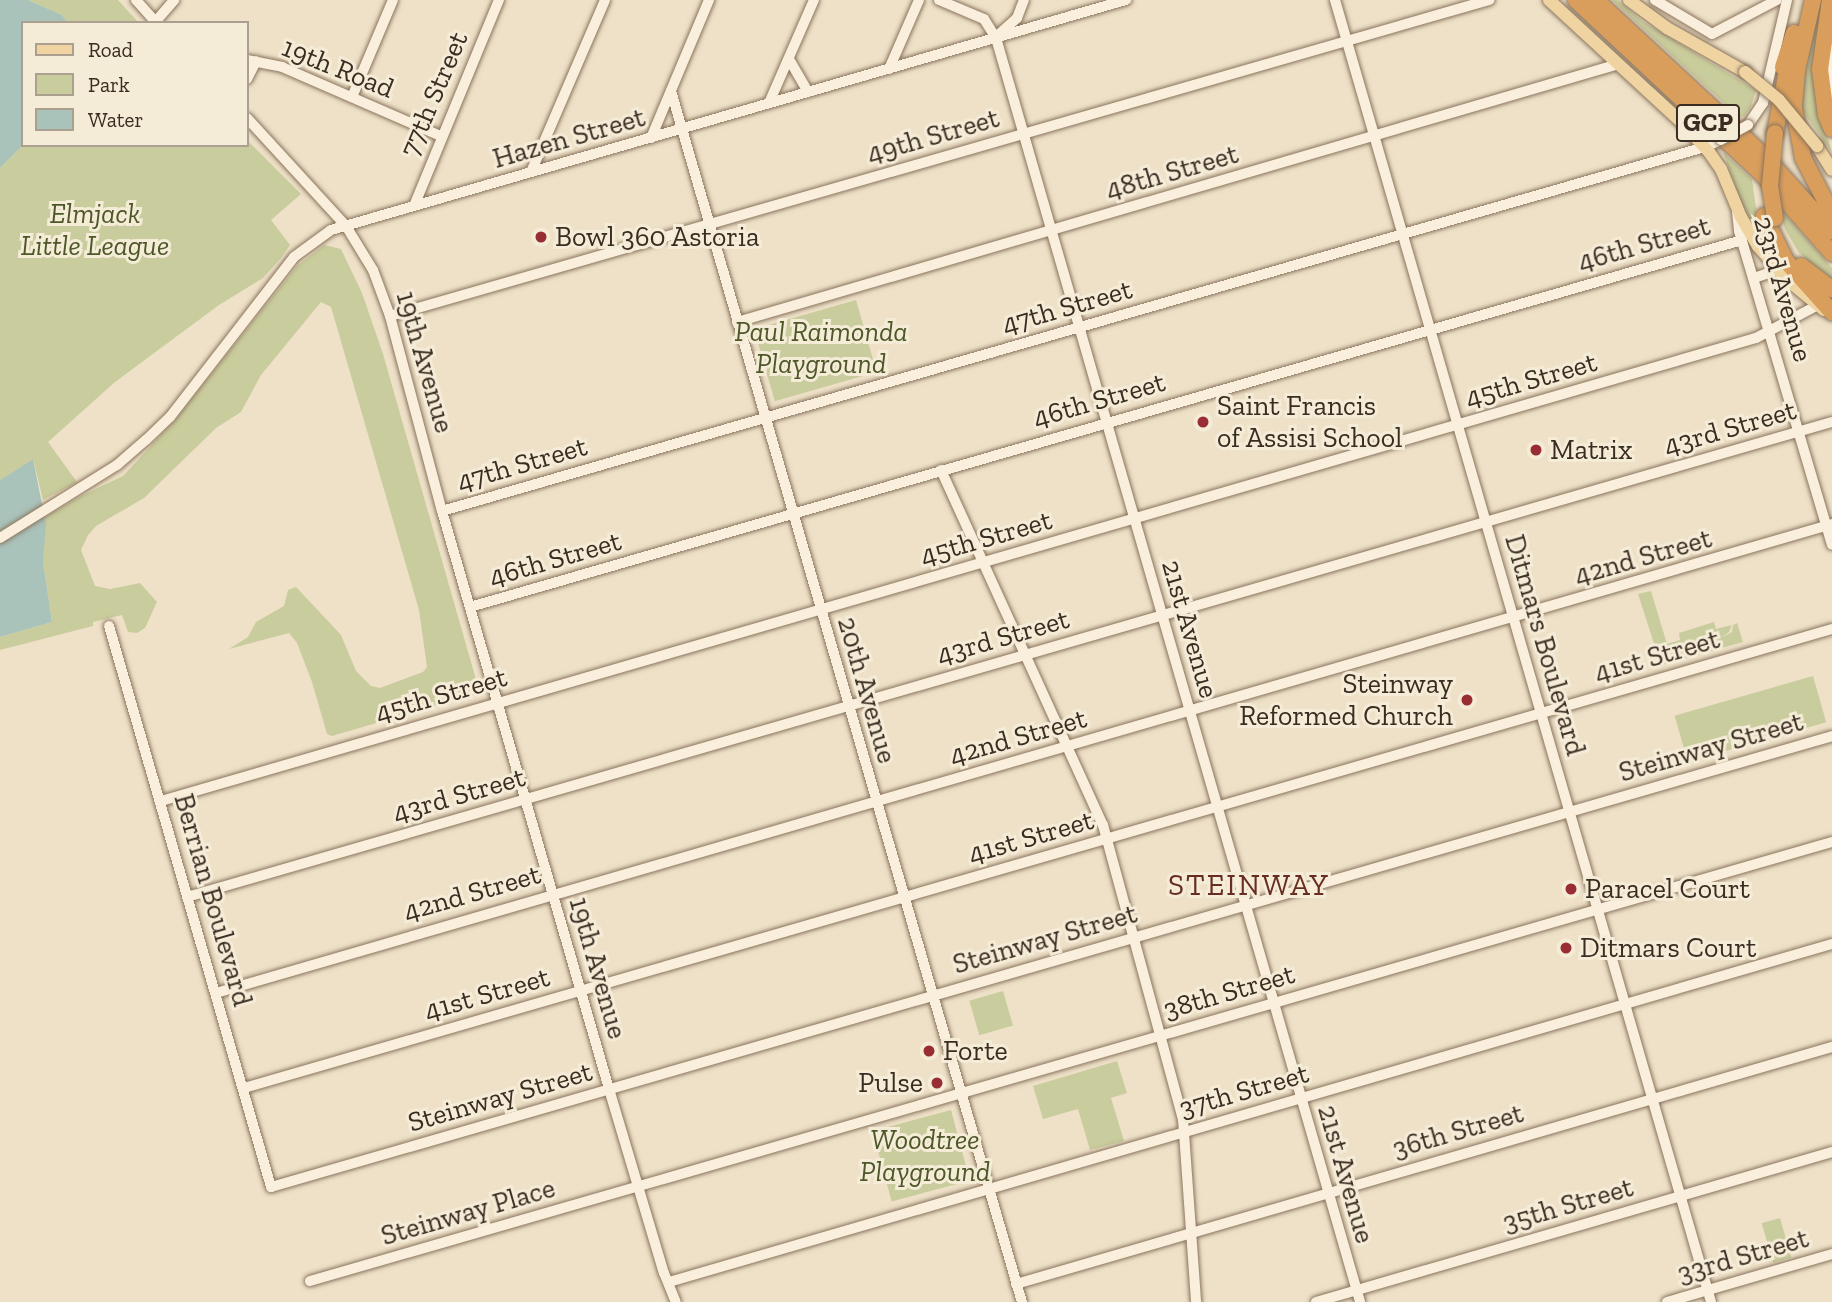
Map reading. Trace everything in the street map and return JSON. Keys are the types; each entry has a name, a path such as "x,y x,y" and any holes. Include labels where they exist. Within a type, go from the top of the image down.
{"highway":[{"name":"GCP","path":"1576,0 1764,176 1832,253"},
{"name":"GCP","path":"1596,0 1768,160 1832,231"},
{"path":"1802,0 1771,132 1769,217 1786,261 1827,312"},
{"path":"1813,0 1797,70 1794,108 1803,158 1832,214"},
{"path":"1830,0 1820,69 1826,115 1832,129"},
{"path":"1769,217 1799,264 1832,289"}],"main road":[{"path":"1549,0 1705,147 1721,169 1752,237 1777,270 1827,312"},
{"path":"1629,0 1668,27 1745,72 1779,100 1817,146 1832,170"}],"street":[{"path":"136,0 156,21"},
{"path":"158,21 174,0"},
{"path":"352,97 393,0"},
{"name":"77th Street","path":"414,206 499,0"},
{"path":"531,172 605,0"},
{"path":"651,138 709,0"},
{"path":"769,103 814,0"},
{"path":"889,69 919,0"},
{"name":"21st Avenue","path":"939,0 984,19 996,38 1360,1302"},
{"path":"996,38 1017,18 1024,0"},
{"name":"Hazen Street","path":"0,538 117,466 170,416 294,257 314,240 346,226 1126,0"},
{"name":"Ditmars Boulevard","path":"1335,0 1712,1302"},
{"name":"49th Street","path":"390,316 1489,0"},
{"path":"1655,0 1712,34 1777,0"},
{"name":"47th Street","path":"442,511 1705,147 1748,125 1763,103 1787,0"},
{"path":"1832,40 1832,96"},
{"path":"789,59 808,92"},
{"name":"19th Road","path":"251,61 282,67 441,136"},
{"name":"48th Street","path":"737,322 1619,64"},
{"name":"20th Avenue","path":"671,91 1022,1302"},
{"name":"19th Avenue","path":"248,119 346,226 373,270 390,316 442,511 609,1089 676,1302"},
{"name":"23rd Avenue","path":"1737,208 1742,240 1823,513 1829,525 1832,544"},
{"name":"46th Street","path":"470,607 1742,240"},
{"path":"1754,278 1777,270"},
{"name":"45th Street","path":"161,801 1756,338 1827,312"},
{"name":"43rd Street","path":"187,897 1832,422"},
{"path":"941,470 1068,746 1106,839 1177,1093 1184,1132 1196,1302"},
{"path":"1823,513 1832,504"},
{"name":"42nd Street","path":"216,993 553,893 1829,525"},
{"name":"Berrian Boulevard","path":"108,626 271,1187"},
{"name":"41st Street","path":"244,1088 1832,629"},
{"name":"Steinway Street","path":"271,1187 1832,736"},
{"name":"38th Street","path":"639,1186 1832,842"},
{"name":"37th Street","path":"669,1282 1832,944"},
{"name":"36th Street","path":"1016,1284 1832,1047"},
{"name":"35th Street","path":"1316,1302 1832,1152"},
{"name":"Steinway Place","path":"310,1282 639,1186"},
{"name":"33rd Street","path":"1667,1302 1832,1254"}],"green space":[{"path":"28,0 118,0 137,21 66,21 62,15"},
{"path":"1612,0 1618,0 1642,21 1756,90 1751,107 1745,115 1740,118"},
{"path":"1818,18 1815,94 1832,152 1801,109 1808,48"},
{"name":"Elmjack Little League","path":"248,141 301,194 271,220 290,245 263,278 219,305 115,382 48,442 77,482 43,500 33,459 0,480 0,168 21,147 248,147"},
{"path":"1723,152 1752,179 1757,216 1765,238 1777,256 1774,258 1745,213"},
{"path":"1778,206 1832,268 1832,281 1799,253 1785,229"},
{"path":"324,245 341,249 362,293 383,354 479,690 476,694 332,736 327,734 312,682 297,643 289,633 229,649 248,637 256,622 284,606 288,590 296,587 341,635 356,671 371,686 380,688 423,672 427,667 419,610 331,307 321,302 261,375 241,412 216,428 144,498 96,526 88,535 81,550 95,586 110,589 140,583 157,602 145,628 137,633 128,632 122,615 93,622 93,626 0,650 0,637 52,622 43,562 45,517 123,476 176,419 297,266"},
{"name":"Paul Raimonda Playground","path":"856,300 877,372 775,401 754,329"},
{"path":"1651,591 1667,644 1680,640 1679,633 1714,622 1716,629 1732,625 1729,632 1721,638 1732,632 1733,625 1737,623 1743,642 1661,665 1638,594"},
{"path":"1813,676 1826,722 1688,762 1675,716"},
{"path":"1003,991 1013,1026 979,1035 969,1001"},
{"path":"1117,1061 1127,1093 1111,1098 1124,1141 1090,1150 1078,1109 1043,1119 1033,1086"},
{"name":"Woodtree Playground","path":"951,1110 970,1181 892,1201 873,1131"},
{"path":"1780,1218 1791,1257 1773,1263 1762,1223"}],"water":[{"path":"0,0 28,0 62,15 66,21 21,21 21,147 0,168"},
{"path":"33,459 46,524 43,562 52,622 0,637 0,480"}],"place":[{"name":"Bowl 360 Astoria","path":"541,237"},
{"name":"Saint Francis of Assisi School","path":"1203,422"},
{"name":"Matrix","path":"1536,450"},
{"name":"Steinway Reformed Church","path":"1467,700"},
{"name":"Paracel Court","path":"1571,889"},
{"name":"Ditmars Court","path":"1566,948"},
{"name":"Forte","path":"929,1051"},
{"name":"Pulse","path":"937,1083"}],"district":[{"name":"STEINWAY","path":"1249,885"}]}
